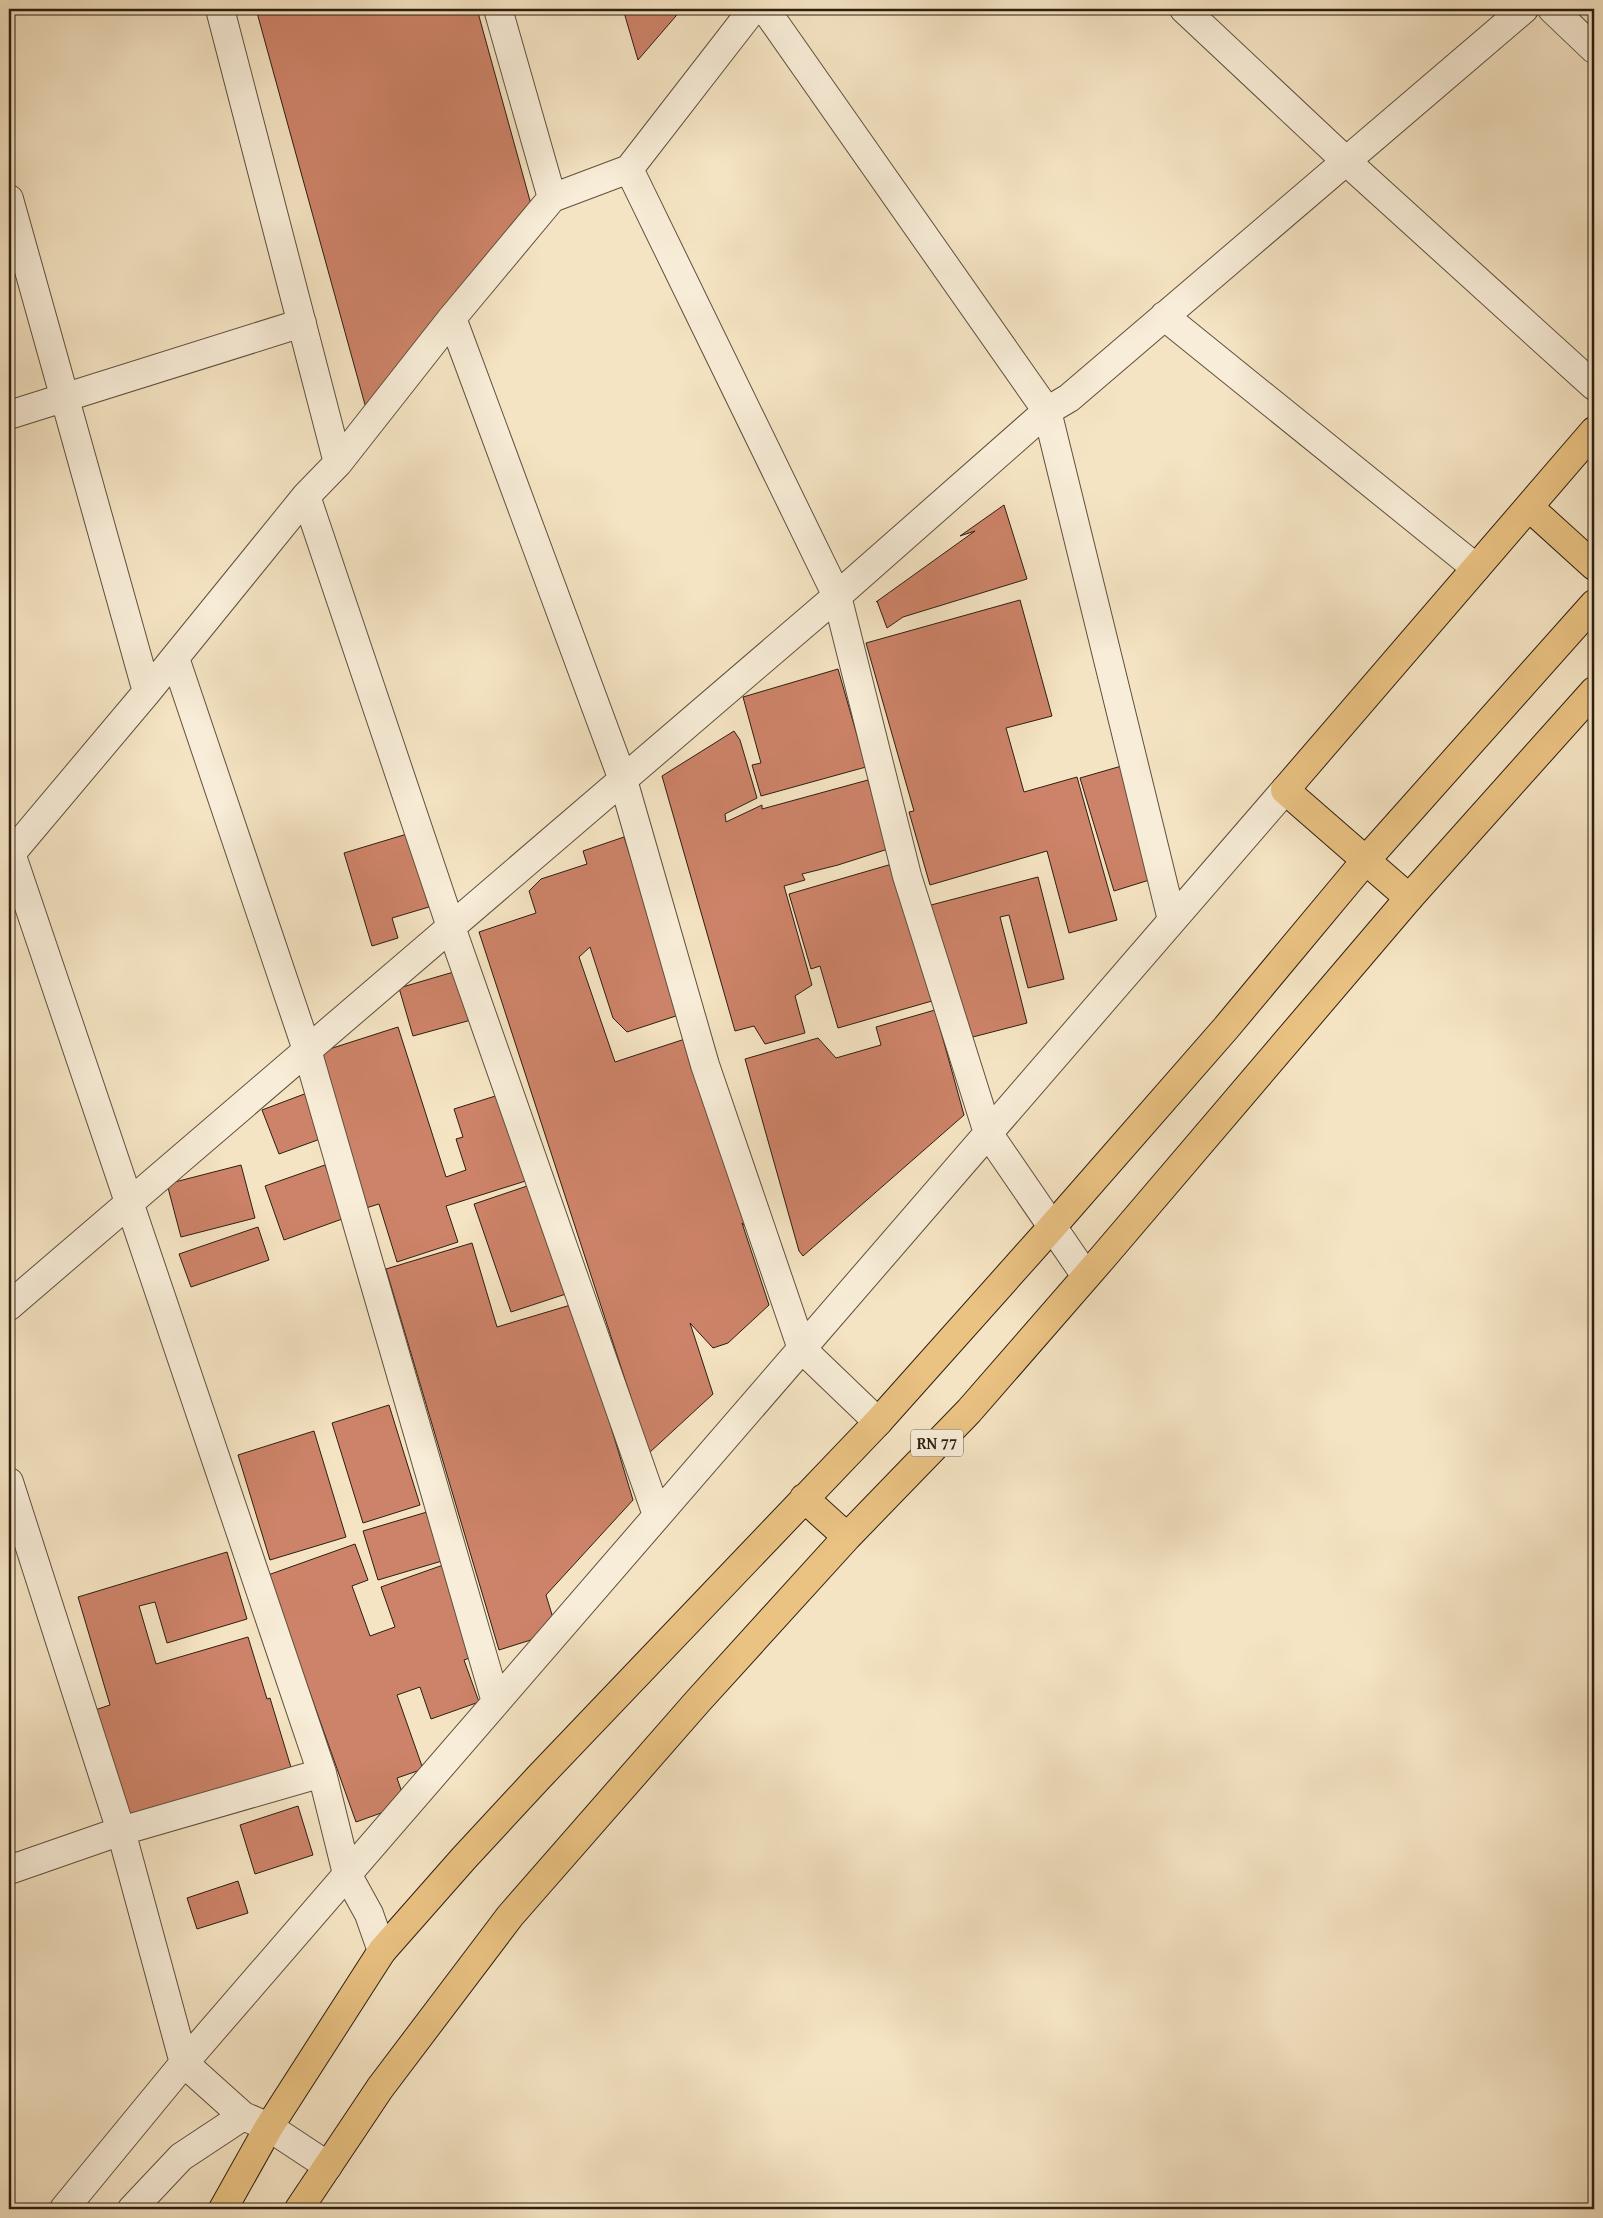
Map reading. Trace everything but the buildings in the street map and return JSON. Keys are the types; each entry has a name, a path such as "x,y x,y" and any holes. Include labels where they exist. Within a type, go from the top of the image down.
{"main road":[{"path":"1409,898 1285,790 1594,431"},
{"path":"1529,507 1594,566"},
{"path":"223,2209 269,2127 382,1951 540,1776 878,1422 1052,1228 1226,1028 1366,860 1594,604"},
{"name":"RN 77","path":"299,2209 380,2088 510,1916 698,1701 847,1537 968,1411 1409,898 1594,691"},
{"path":"804,1498 847,1537"}],"street":[{"path":"220,9 338,463"},
{"path":"498,9 552,198"},
{"path":"382,1951 369,1914 347,1874 322,1773 130,1202 10,854 147,692 306,496 338,463 452,318 552,198 629,169 753,9"},
{"path":"765,9 1048,411 1172,920"},
{"path":"1184,9 1346,161 1594,386"},
{"path":"9,1306 837,596 1048,411 1069,398 1524,9"},
{"path":"1552,9 1594,49"},
{"path":"629,169 837,596 908,876 988,1133 1086,1276"},
{"path":"9,199 147,692"},
{"path":"1164,316 1476,568"},
{"path":"452,318 623,780 705,1064 802,1348 878,1422"},
{"path":"9,415 302,323"},
{"path":"306,496 452,927 657,1515"},
{"path":"174,658 307,1050 496,1702"},
{"path":"64,2209 184,2063 1285,790"},
{"path":"9,1482 121,1831 184,2063 243,2116 269,2127 328,2166"},
{"path":"9,1870 121,1831 322,1773"},
{"path":"132,2209 181,2157 243,2116"}]}
